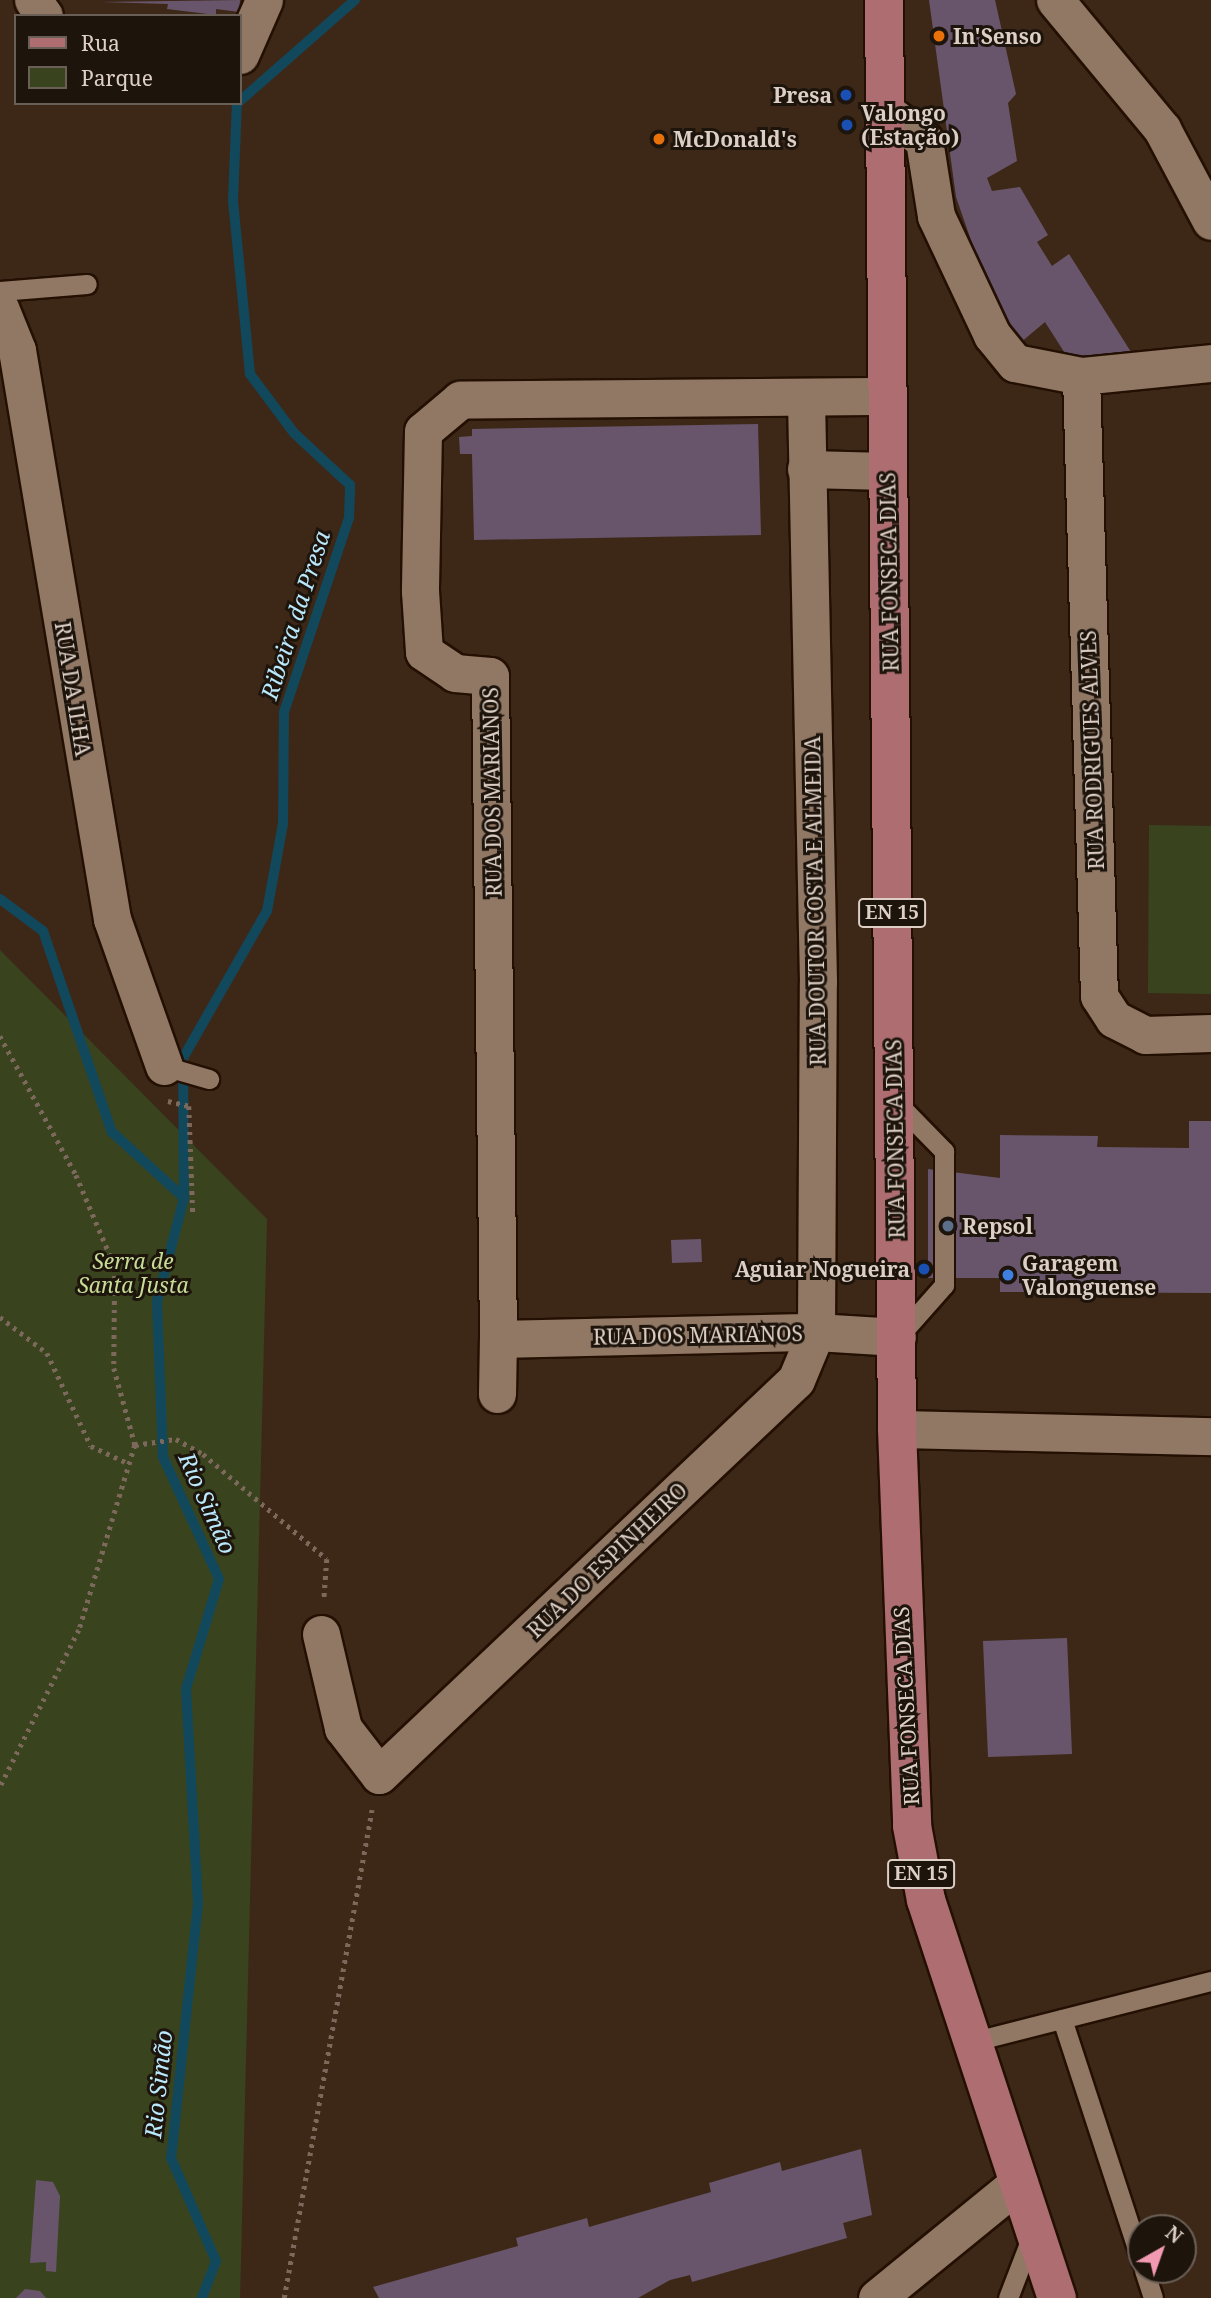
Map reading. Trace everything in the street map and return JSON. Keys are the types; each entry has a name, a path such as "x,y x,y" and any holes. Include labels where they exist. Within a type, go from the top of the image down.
{"main road":[{"name":"RUA FONSECA DIAS","path":"884,0 885,396 888,471 897,1429 912,1826 926,1900 1057,2298"}],"street":[{"path":"242,50 264,0"},
{"path":"1055,0 1162,129 1211,221"},
{"path":"886,112 924,140 936,216 992,335 1015,363 1081,376 1211,363"},
{"name":"RUA DA ILHA","path":"0,308 17,350 112,919 184,1072"},
{"name":"RUA RODRIGUES ALVES","path":"1081,376 1099,996 1114,1018 1145,1035 1211,1033"},
{"name":"RUA DOS MARIANOS","path":"497,1394 490,676 455,674 424,652 423,431 460,400 806,399 885,396"},
{"name":"RUA DOUTOR COSTA E ALMEIDA","path":"806,399 818,982 816,1332"},
{"path":"806,469 888,471"},
{"name":"RUA DOS MARIANOS","path":"498,1339 816,1332 897,1337"},
{"name":"RUA DO ESPINHEIRO","path":"379,1775 796,1380 816,1332"},
{"path":"897,1429 1211,1436"},
{"path":"321,1634 343,1727 379,1775"},
{"path":"877,2298 1019,2182"}],"lane":[{"path":"0,291 87,284"},
{"path":"971,2042 1211,1981"},
{"path":"1062,2019 1127,2218"},
{"path":"1008,2298 1034,2228"}],"path":[{"path":"0,1036 76,1175 115,1267 114,1368 135,1445 125,1462 79,1630 0,1787"},
{"path":"172,1105 186,1105 193,1216"},
{"path":"0,1317 47,1353 91,1446 125,1462"},
{"path":"135,1445 176,1439 203,1454 327,1559 321,1634"},
{"path":"284,2298 379,1775"}],"green space":[{"path":"1149,825 1211,826 1211,994 1148,993"},
{"name":"Serra de Santa Justa","path":"0,950 267,1219 240,2298 0,2298"}],"building":[{"path":"240,0 239,12 216,9 216,14 167,9 168,4 101,2"},
{"path":"929,0 995,0 1016,94 1008,103 1017,161 987,178 992,191 1020,187 1048,235 1037,242 1052,266 1069,254 1131,352 1068,358 1045,322 1020,343 992,301 956,197"},
{"path":"758,424 761,535 474,540 472,454 460,454 459,437 472,436 472,429"},
{"path":"1189,1121 1211,1121 1211,1293 1000,1292 1000,1278 928,1278 928,1169 1000,1178 1000,1135 1098,1136 1097,1147 1189,1148"},
{"path":"701,1239 702,1262 672,1263 671,1240"},
{"path":"1067,1638 1072,1754 988,1757 983,1641"},
{"path":"861,2149 872,2215 843,2223 847,2238 692,2282 690,2275 670,2280 638,2298 379,2298 373,2287 518,2246 516,2238 587,2218 589,2227 711,2192 709,2183 780,2162 782,2171"},
{"path":"36,2180 53,2182 60,2196 56,2272 46,2271 46,2262 30,2263"},
{"path":"25,2289 40,2291 46,2298 16,2298"}],"waterway":[{"name":"Ribeira da Presa","path":"242,99 355,0"},
{"name":"Ribeira da Presa","path":"184,1198 183,1058 267,911 283,824 284,712 349,518 350,485 294,433 250,374 233,201 237,105"},
{"name":"Rio Simão","path":"0,899 43,931 112,1132 184,1198 157,1302 163,1457 219,1579 186,1689 198,1903 171,2158 216,2261 202,2298"}],"place":[{"name":"In'Senso","path":"939,36"},
{"name":"Presa","path":"846,95"},
{"name":"Valongo (Estação)","path":"847,125"},
{"name":"McDonald's","path":"659,139"},
{"name":"Repsol","path":"948,1226"},
{"name":"Aguiar Nogueira","path":"924,1269"},
{"name":"Garagem Valonguense","path":"1008,1275"}]}
